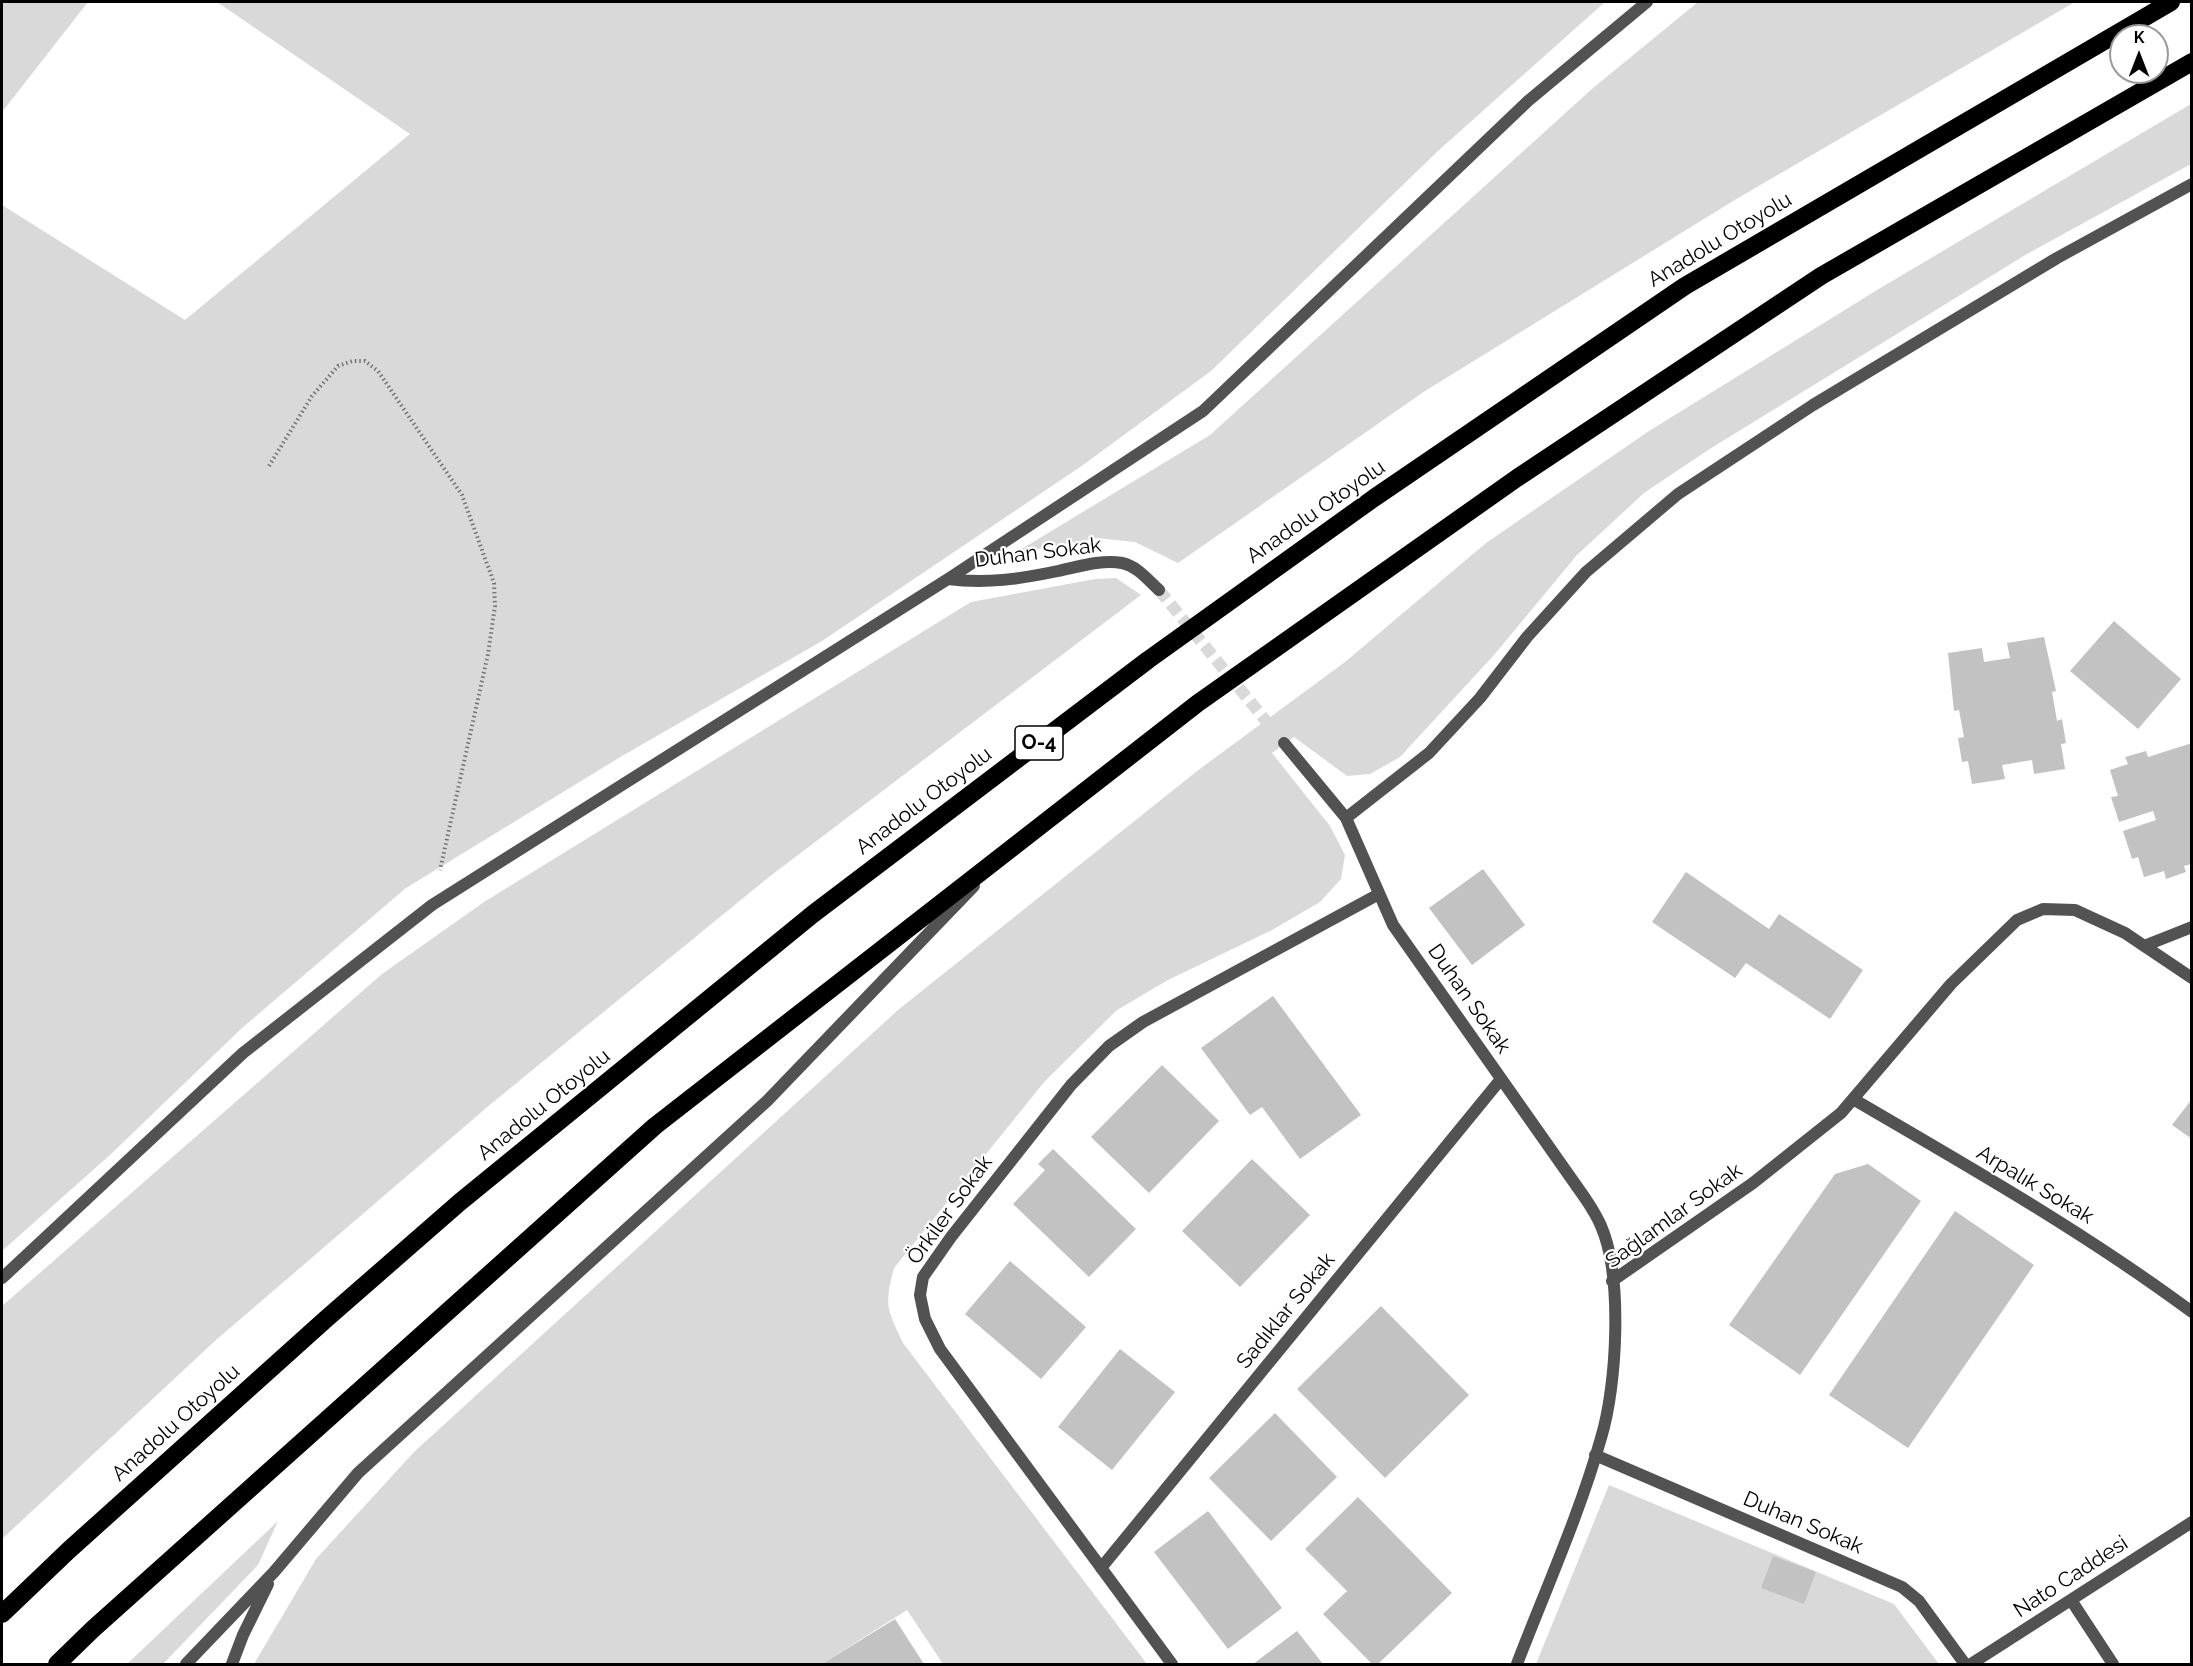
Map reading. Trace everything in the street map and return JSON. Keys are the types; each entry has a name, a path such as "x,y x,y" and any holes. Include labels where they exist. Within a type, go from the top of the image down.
{"highway":[{"name":"Anadolu Otoyolu","path":"2,1614 69,1550 326,1319 470,1194 813,914 1148,660 1374,498 1685,286 2171,2"},
{"path":"57,1665 93,1629 656,1126 1012,847 1255,661 1517,478 1821,276 2192,62"}],"street":[{"path":"2,1278 243,1053 432,905 948,579 1203,411 1528,102 1647,2"},
{"path":"1346,818 1429,753 1480,698 1527,637 1586,572 1678,494 1813,405 2026,276 2192,184"},
{"name":"Duhan Sokak","path":"948,579 975,583 999,581 1104,563 1122,563 1136,569 1159,590"},
{"name":"Duhan Sokak","path":"1284,743 1346,818 1393,925 1586,1198 1602,1227 1611,1264 1612,1281"},
{"path":"186,1665 274,1572 358,1473 767,1101 1012,847"},
{"name":"Örkiler Sokak","path":"1172,1665 940,1348 925,1319 920,1295 923,1277 1071,1085 1109,1046 1143,1022 1379,894"},
{"name":"Sağlamlar Sokak","path":"1517,1665 1595,1455 1611,1392 1614,1326 1612,1281 1753,1183 1841,1113 1951,984 1997,936 2017,920 2043,909 2075,910 2125,933 2144,946"},
{"path":"2144,946 2192,927"},
{"path":"2144,946 2192,978"},
{"name":"Sadıklar Sokak","path":"1101,1568 1501,1079"},
{"name":"Arpalık Sokak","path":"1853,1099 2024,1199 2131,1267 2192,1312"},
{"name":"Duhan Sokak","path":"1595,1455 1902,1587 1919,1601 1965,1665"},
{"name":"Nato Caddesi","path":"1971,1665 2192,1522"},
{"path":"232,1665 243,1635 274,1572"},
{"path":"2071,1600 2113,1665"}],"path":[{"path":"269,466 312,396 338,366 352,360 365,360 378,371 399,400 462,495 486,556 494,583 495,606 488,654 432,905"}],"shaded area":[{"path":"2,2 88,2 2,112"},
{"path":"217,2 1605,2 1439,150 1211,371 1083,465 822,641 622,756 406,888 242,1028 111,1154 2,1251 2,205 185,320 410,134"},
{"path":"1698,2 2075,2 1738,198 1425,391 1178,563 1135,542 1097,538 1015,553 1210,435 1593,88"},
{"path":"2191,104 2191,164 2027,254 1708,450 1644,493 1577,555 1494,655 1400,757 1370,774 1347,776 1294,737 1272,753 1330,826 1345,855 1341,879 1320,902 1272,930 1168,980 1117,1010 1045,1081 894,1268 888,1299 890,1314 903,1343 1147,1664 943,1664 907,1610 822,1664 254,1664 316,1559 414,1452 898,1010 1197,771 1345,662 1486,543 1649,431 1882,287"},
{"path":"1116,578 1141,595 769,877 492,1103 216,1340 2,1539 2,1306 382,974 484,902 971,602 1095,579"},
{"path":"1609,1485 1894,1604 1939,1664 1536,1664"},
{"path":"278,1521 258,1565 163,1664 127,1664"}],"building":[{"path":"2114,621 2181,679 2138,729 2070,671"},
{"path":"2044,637 2056,691 2052,692 2057,721 2062,719 2066,743 2061,744 2065,769 2034,774 2032,760 2002,765 2005,779 1972,784 1968,761 1962,762 1958,738 1964,737 1959,710 1954,711 1948,653 1982,648 1984,662 2010,658 2007,643"},
{"path":"2192,743 2192,864 2184,866 2186,872 2166,879 2164,871 2144,877 2138,857 2132,859 2123,831 2156,820 2153,811 2119,822 2111,797 2118,796 2110,770 2128,764 2125,757 2146,751 2148,757"},
{"path":"1483,869 1525,925 1472,965 1429,908"},
{"path":"1686,872 1769,929 1779,914 1863,970 1830,1019 1746,963 1735,978 1652,922"},
{"path":"1273,996 1361,1115 1300,1159 1262,1107 1250,1115 1201,1048"},
{"path":"1162,1065 1219,1121 1149,1193 1091,1137"},
{"path":"2192,1099 2192,1139 2172,1125"},
{"path":"1053,1149 1136,1229 1089,1277 1013,1204 1045,1170 1038,1164"},
{"path":"1252,1159 1310,1215 1240,1287 1182,1231"},
{"path":"1868,1164 1921,1201 1800,1375 1729,1325 1835,1174"},
{"path":"1955,1211 2034,1265 1908,1448 1829,1395"},
{"path":"1010,1261 1086,1327 1041,1379 965,1314"},
{"path":"1381,1306 1469,1395 1385,1478 1297,1389"},
{"path":"1120,1349 1175,1392 1112,1470 1058,1427"},
{"path":"1275,1413 1337,1477 1271,1541 1209,1478"},
{"path":"1358,1497 1452,1593 1378,1664 1372,1664 1323,1614 1347,1591 1305,1549"},
{"path":"1208,1511 1282,1608 1228,1649 1154,1552"},
{"path":"1773,1556 1816,1572 1804,1604 1761,1588"},
{"path":"895,1619 924,1664 822,1664"},
{"path":"1297,1631 1323,1664 1253,1664"}],"tunnel":[{"path":"1159,590 1284,743"}]}
